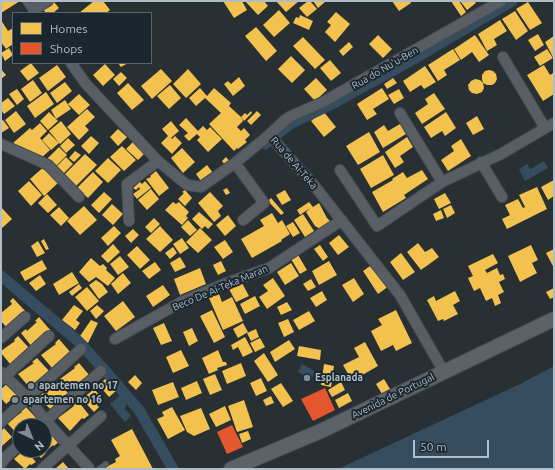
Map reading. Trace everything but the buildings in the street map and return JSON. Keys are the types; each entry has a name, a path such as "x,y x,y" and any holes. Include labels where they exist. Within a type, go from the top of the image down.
{"main road":[{"name":"Avenida de Portugal","path":"231,469 321,431 554,319"}],"street":[{"path":"33,8 48,1"},
{"name":"Rua do Nu'u-Ben","path":"269,134 292,116 323,102 502,1"},
{"path":"340,170 376,226 442,182 481,162 501,154 549,126 503,57"},
{"name":"Rua de Ai-Teka","path":"72,64 86,84 158,161 187,185 202,187 235,163 269,134 313,184 400,295 444,372"},
{"path":"400,113 442,182"},
{"path":"1,144 48,165 79,197"},
{"path":"128,221 127,184 158,161"},
{"path":"481,162 502,197"},
{"path":"235,163 264,203 243,220"},
{"name":"Beco De Ai-Teka Maran","path":"115,339 183,301 269,268 342,220"},
{"path":"1,338 25,317"},
{"path":"40,418 28,398 2,376 49,336"},
{"path":"1,422 81,349"},
{"path":"50,418 101,371"},
{"path":"42,469 68,444 101,416"},
{"path":"52,431 68,444 93,469"},
{"path":"4,469 1,465 12,451"}],"lane":[{"path":"93,469 106,464"}],"water":[{"path":"544,161 548,168 525,181 519,169 527,164 530,169"},
{"path":"302,364 316,372 311,379 298,372"},
{"path":"554,366 554,469 338,469 520,384"},
{"path":"120,395 127,403 125,409 131,416 125,422 110,404"}],"waterway":[{"path":"265,144 290,124 334,103 412,60 512,1"},
{"path":"1,276 78,341 107,373 139,410 173,469"}],"place":[{"name":"Esplanada","path":"307,378"},
{"name":"apartemen no 17","path":"31,386"},
{"name":"apartemen no 16","path":"15,400"}]}
